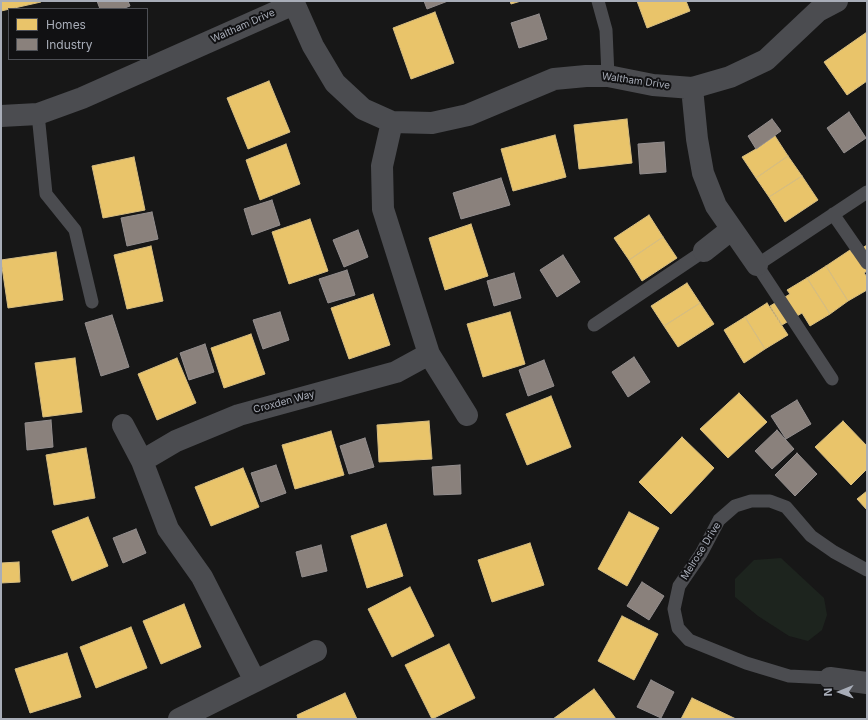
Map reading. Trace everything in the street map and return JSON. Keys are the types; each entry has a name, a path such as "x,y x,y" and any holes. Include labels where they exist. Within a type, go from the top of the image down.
{"street":[{"name":"Waltham Drive","path":"1,116 38,114 82,98 294,2 313,46 335,82 363,109 392,122 432,124 468,115 554,79 586,76 608,76 653,85 692,88 730,77 766,60 818,11 837,1"},
{"path":"692,88 697,139 704,173 716,206 757,265"},
{"path":"392,122 382,166 383,208 429,354 467,415"},
{"path":"704,251 732,229"},
{"name":"Croxden Way","path":"142,461 176,441 238,415 396,372 429,354"},
{"path":"123,425 142,461 168,529 202,577 255,681"},
{"path":"179,719 316,651"},
{"name":"Melrose Drive","path":"830,678 867,682"}],"lane":[{"path":"598,1 606,30 608,76"},
{"path":"38,114 46,194 75,230 92,302"},
{"path":"832,379 757,265 867,192"},
{"path":"833,214 867,263"},
{"path":"594,325 704,251"},
{"name":"Melrose Drive","path":"830,678 788,676 746,663 689,640 678,628 674,609 678,586 701,554 719,520 735,506 751,501 770,501 786,507 811,536 834,552 867,570"}],"shaded area":[{"path":"781,558 824,598 827,615 822,630 808,641 789,636 758,616 735,597 735,579 754,560"}],"building: Homes":[{"path":"1,1 41,1 14,8 8,8 8,9 1,11"},
{"path":"510,1 521,1 511,4"},
{"path":"637,1 686,1 690,11 647,28"},
{"path":"435,12 454,63 411,79 393,28"},
{"path":"867,32 867,81 847,95 824,62"},
{"path":"269,81 290,132 248,149 227,98"},
{"path":"627,119 632,163 579,169 574,125"},
{"path":"555,135 566,177 513,191 501,149"},
{"path":"775,136 788,156 756,178 742,157"},
{"path":"286,144 300,184 260,200 246,160"},
{"path":"788,156 802,176 769,197 756,178"},
{"path":"134,157 145,210 103,218 92,166"},
{"path":"802,176 818,200 785,222 769,197"},
{"path":"649,215 663,237 629,260 614,238"},
{"path":"310,219 328,271 289,284 272,232"},
{"path":"471,224 488,276 445,290 429,238"},
{"path":"663,237 677,258 642,281 629,260"},
{"path":"867,245 867,271 864,273 867,277 867,290 848,301 826,266 850,250 853,254"},
{"path":"151,246 163,301 127,309 114,255"},
{"path":"56,252 63,300 8,308 1,260"},
{"path":"826,266 848,301 830,314 807,278"},
{"path":"807,278 830,314 810,326 802,313 782,325 770,306 790,294 787,290"},
{"path":"687,283 700,303 664,326 651,306"},
{"path":"373,294 390,345 349,359 331,308"},
{"path":"700,303 714,324 678,347 664,326"},
{"path":"767,303 788,335 765,349 745,317"},
{"path":"510,312 525,364 483,377 467,324"},
{"path":"745,317 765,349 744,363 724,330"},
{"path":"251,334 265,374 224,388 211,348"},
{"path":"75,358 82,412 43,417 35,363"},
{"path":"177,358 196,403 157,420 138,374"},
{"path":"739,393 767,422 728,458 700,429"},
{"path":"551,396 571,447 527,465 506,414"},
{"path":"429,421 432,459 379,462 377,425"},
{"path":"843,421 867,446 867,469 851,485 815,447"},
{"path":"331,431 344,475 295,489 282,445"},
{"path":"682,437 714,468 671,514 639,482"},
{"path":"86,448 95,498 54,505 46,455"},
{"path":"243,468 259,507 211,526 195,487"},
{"path":"867,491 867,510 857,499"},
{"path":"629,512 659,528 627,586 598,569"},
{"path":"88,517 108,566 72,581 52,531"},
{"path":"386,524 403,576 367,588 351,536"},
{"path":"530,543 544,585 492,602 478,560"},
{"path":"19,562 20,582 1,583 1,563"},
{"path":"410,587 434,636 392,657 368,609"},
{"path":"184,604 201,647 161,664 143,621"},
{"path":"622,616 658,634 634,680 598,661"},
{"path":"131,627 147,668 96,688 80,647"},
{"path":"449,644 475,698 432,719 405,665"},
{"path":"67,653 81,697 30,713 15,669"},
{"path":"594,689 616,719 553,719"},
{"path":"345,693 357,719 298,719 297,715"},
{"path":"692,698 736,719 681,719"}],"building: Industry":[{"path":"97,1 128,1 130,6 125,8 100,8"},
{"path":"424,1 448,1 427,9"},
{"path":"539,14 547,39 519,48 511,23"},
{"path":"849,112 866,138 844,153 827,128"},
{"path":"772,119 781,131 756,149 748,136"},
{"path":"664,142 666,172 640,174 638,144"},
{"path":"501,178 510,205 461,219 453,193"},
{"path":"272,200 280,225 252,235 244,209"},
{"path":"152,212 158,239 127,246 121,218"},
{"path":"358,230 368,257 344,267 333,240"},
{"path":"563,255 580,282 557,297 540,270"},
{"path":"347,270 355,295 328,303 319,279"},
{"path":"514,273 521,298 494,306 487,281"},
{"path":"280,312 289,340 263,349 253,320"},
{"path":"112,315 129,367 101,376 85,323"},
{"path":"205,344 214,372 189,380 180,353"},
{"path":"634,357 650,382 628,397 612,372"},
{"path":"544,360 554,386 528,396 519,370"},
{"path":"797,400 811,424 786,439 771,416"},
{"path":"51,420 53,447 27,450 25,423"},
{"path":"777,430 794,449 772,469 755,451"},
{"path":"365,438 374,467 349,474 340,446"},
{"path":"797,453 817,474 795,496 775,475"},
{"path":"276,465 286,493 261,502 251,473"},
{"path":"460,465 461,494 434,495 432,467"},
{"path":"136,529 146,553 123,563 113,538"},
{"path":"321,545 327,571 302,577 296,552"},
{"path":"642,582 664,596 649,620 627,606"},
{"path":"651,680 674,692 661,718 637,707"}]}
